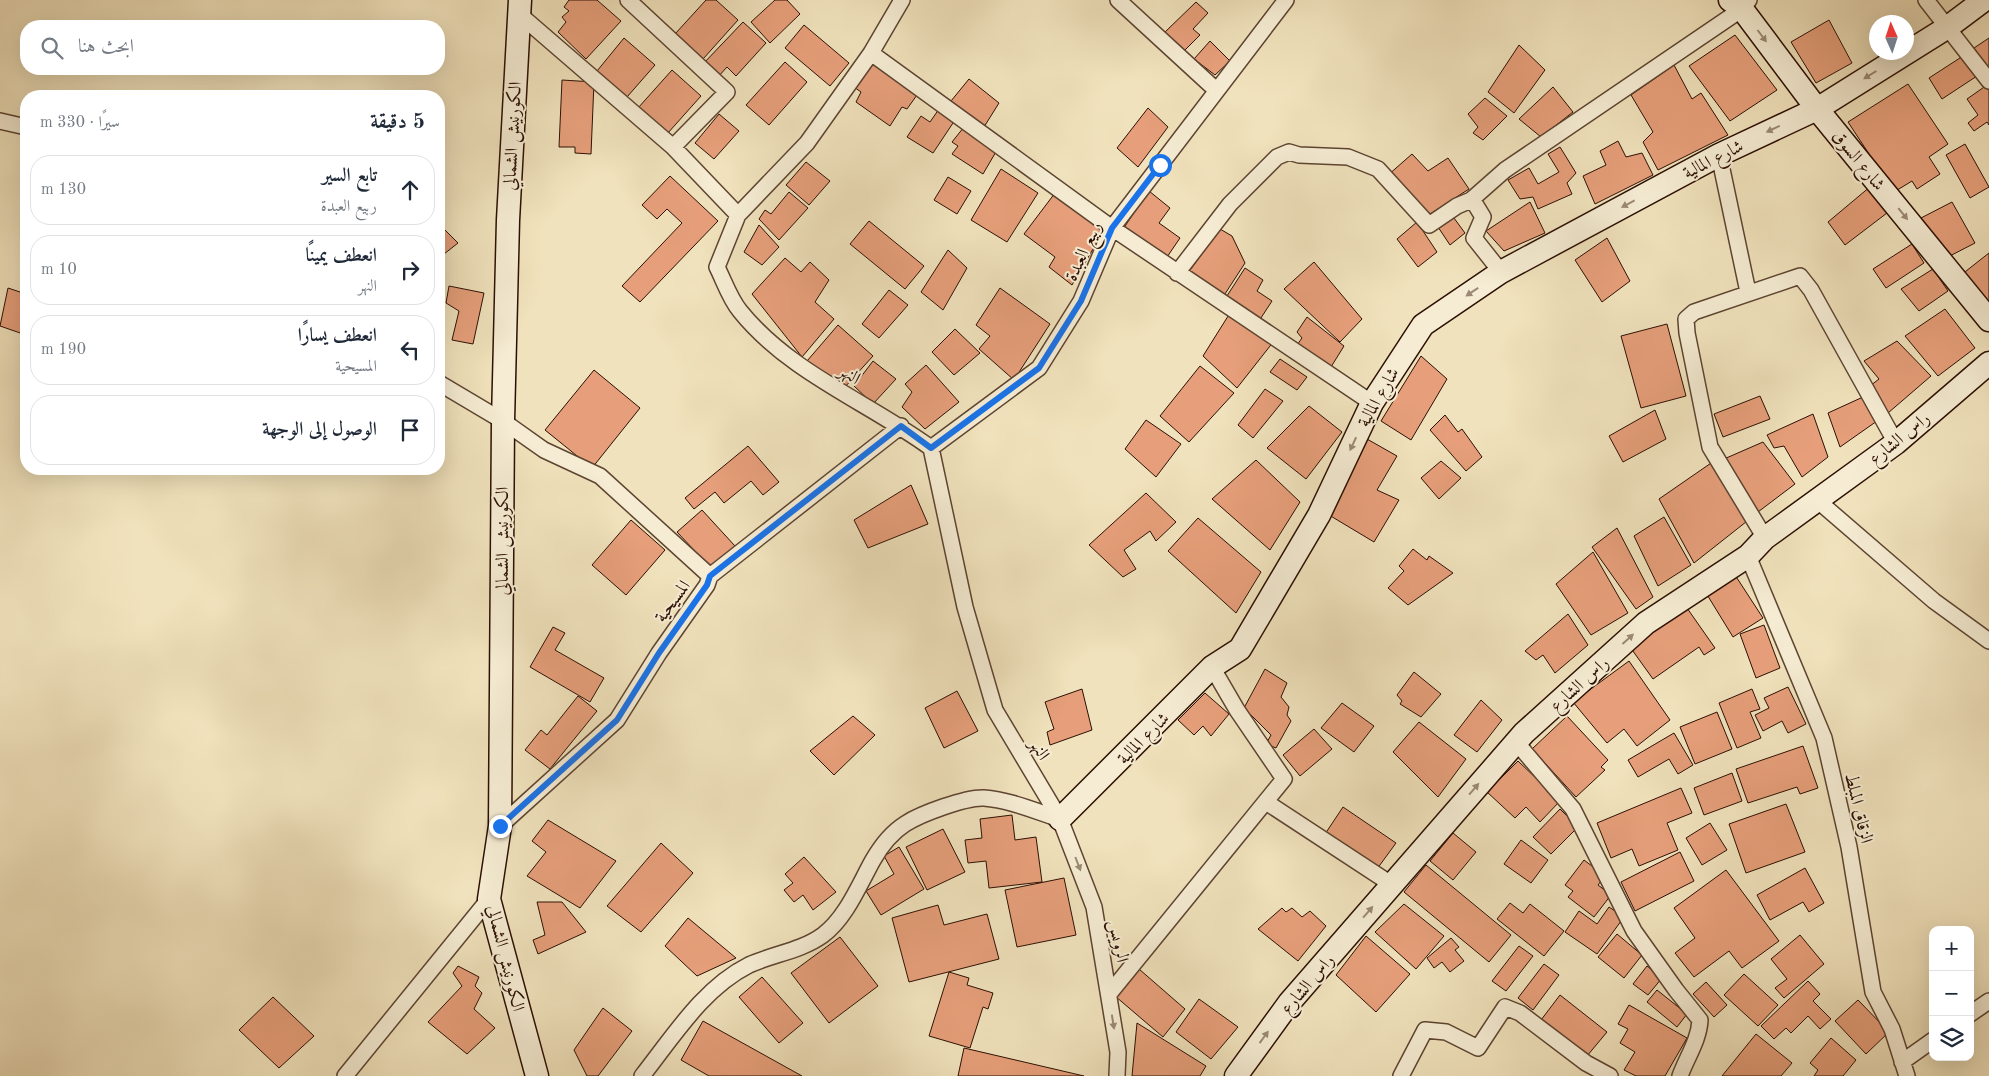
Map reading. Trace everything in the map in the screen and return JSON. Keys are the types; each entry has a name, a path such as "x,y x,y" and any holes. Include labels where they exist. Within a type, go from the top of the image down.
{"street":[{"path":"628,0 727,92 673,147"},
{"name":"النهر","path":"902,0 871,53 807,143 738,215 717,267 739,309 769,343 845,394 901,426 931,448 965,607 994,710 1060,818"},
{"path":"1118,0 1216,90"},
{"name":"ربيع العبدة","path":"931,448 1039,368 1081,301 1112,228 1286,0"},
{"path":"1926,0 1989,81"},
{"name":"شارع المالية","path":"1060,818 1212,667 1240,649 1319,515 1372,403 1423,325 1501,272 1720,155 1817,109 1948,27 1984,0"},
{"path":"1177,273 1230,204 1276,157 1289,152 1299,155 1348,157 1378,169 1429,225 1472,199 1505,170 1740,3"},
{"name":"شارع السوق","path":"1740,3 1817,109 1989,320"},
{"path":"520,7 673,147 738,215"},
{"name":"الكورنيش الشمالي","path":"520,7 508,220 503,421 500,826 489,900 536,1076"},
{"path":"871,53 1112,228 1372,403"},
{"path":"0,121 20,126"},
{"path":"1720,155 1748,292"},
{"path":"1472,199 1484,217 1474,238 1501,272"},
{"path":"1765,538 1710,447 1687,332 1686,320 1694,312 1748,292 1800,276 1811,290 1896,443"},
{"name":"راس الشارع","path":"1236,1076 1289,1003 1516,742 1646,623 1748,556 1765,538 1896,443 1989,363"},
{"path":"445,387 503,421 544,450 600,476 710,576"},
{"name":"المسيحية","path":"500,826 617,720 659,653 707,585 710,576 901,426"},
{"path":"1817,500 1934,601 1989,642"},
{"name":"الزقاق المبلط","path":"1748,556 1824,738 1849,847 1873,992 1892,1029 1904,1069"},
{"path":"1109,994 1284,779 1237,710 1212,667"},
{"path":"1516,742 1573,809 1634,930 1676,990 1700,1020 1695,1044 1683,1074"},
{"path":"642,1076 697,1006 720,983 749,965 802,947 823,935 841,917 879,849 891,835 906,823 961,800 982,798 1003,801 1060,818"},
{"path":"1266,802 1391,884"},
{"name":"الرويس","path":"1060,818 1094,907 1118,1052 1116,1076"},
{"path":"345,1076 489,900"},
{"path":"1974,1011 1989,1001"},
{"path":"1401,1076 1425,1030 1446,1032 1478,1048 1505,1007 1520,1013 1586,1063 1610,1076"},
{"path":"1904,1069 1929,1044"}],"building":[{"path":"569,0 597,0 621,21 586,59 558,32 566,22 562,17 569,11 564,7"},
{"path":"706,0 716,0 738,20 703,59 675,34"},
{"path":"775,0 787,0 800,14 770,43 751,22"},
{"path":"1196,2 1208,13 1193,29 1200,35 1183,52 1164,33"},
{"path":"1829,20 1852,63 1816,83 1791,42"},
{"path":"743,22 766,43 736,76 727,67 718,77 703,64"},
{"path":"804,25 849,63 830,86 785,48"},
{"path":"1735,35 1777,90 1730,121 1689,66"},
{"path":"624,38 655,65 627,97 597,71"},
{"path":"1989,38 1989,69 1974,48"},
{"path":"1210,41 1230,61 1215,75 1194,59"},
{"path":"1519,45 1545,70 1514,113 1488,92"},
{"path":"1963,56 1977,76 1942,99 1929,78"},
{"path":"872,57 917,95 907,109 902,107 890,126 856,102 861,92 854,87"},
{"path":"785,62 807,82 769,125 746,105"},
{"path":"1674,65 1692,99 1701,93 1728,135 1658,170 1643,142 1653,132 1631,95"},
{"path":"672,70 701,96 667,134 638,108"},
{"path":"969,79 999,103 984,127 951,101"},
{"path":"562,80 594,82 591,154 575,153 575,147 559,147"},
{"path":"1908,84 1948,144 1929,157 1940,174 1917,189 1912,181 1894,192 1848,122"},
{"path":"1987,85 1989,88 1989,125 1987,122 1974,131 1968,123 1978,115 1967,99"},
{"path":"1553,87 1573,112 1541,137 1519,119"},
{"path":"1485,98 1507,116 1483,140 1473,133 1478,127 1468,114"},
{"path":"1148,108 1168,127 1138,167 1117,148"},
{"path":"939,109 955,120 933,153 907,137 921,116 930,122"},
{"path":"719,114 739,131 714,159 695,143"},
{"path":"964,127 997,150 983,174 952,154 958,146 952,142"},
{"path":"1618,141 1626,157 1642,153 1653,175 1595,204 1583,176 1606,165 1600,151"},
{"path":"1965,144 1989,187 1970,198 1946,155"},
{"path":"1560,147 1576,173 1567,183 1572,194 1538,209 1533,197 1520,199 1508,180 1529,168 1538,184 1559,172 1548,154"},
{"path":"1412,154 1428,171 1448,158 1469,189 1430,214 1423,211 1387,176"},
{"path":"806,162 830,181 809,205 786,185"},
{"path":"1001,169 1038,193 1007,242 971,220"},
{"path":"670,176 718,221 640,302 622,286 682,223 667,209 657,219 642,205"},
{"path":"948,177 971,191 957,214 934,200"},
{"path":"1871,186 1887,213 1845,245 1828,222"},
{"path":"1149,191 1170,208 1159,223 1180,238 1165,260 1123,229"},
{"path":"789,192 808,208 779,240 759,219 765,210 771,214"},
{"path":"1055,193 1106,227 1072,285 1049,267 1055,257 1024,234"},
{"path":"1530,202 1545,233 1504,251 1486,231"},
{"path":"1952,202 1975,243 1944,259 1921,218"},
{"path":"1451,214 1465,233 1450,245 1438,227"},
{"path":"869,221 924,266 905,289 850,244"},
{"path":"1417,222 1437,252 1418,267 1397,239"},
{"path":"759,225 779,247 762,265 744,252"},
{"path":"1220,229 1232,236 1245,263 1223,297 1188,273"},
{"path":"445,230 458,243 445,253"},
{"path":"1607,238 1630,281 1602,302 1575,260"},
{"path":"1912,244 1924,263 1886,288 1873,269"},
{"path":"948,250 967,268 943,310 921,292"},
{"path":"1989,253 1989,311 1961,275"},
{"path":"785,258 801,272 810,262 829,280 815,302 834,319 802,357 752,294"},
{"path":"1314,262 1362,319 1340,342 1284,289"},
{"path":"1245,268 1263,280 1257,291 1272,301 1257,324 1225,299"},
{"path":"1933,269 1948,291 1919,311 1901,289"},
{"path":"449,286 484,293 473,344 452,340 459,311 446,303"},
{"path":"8,288 20,292 20,333 0,326"},
{"path":"1000,288 1050,324 1014,380 979,349 990,336 976,325"},
{"path":"889,290 908,305 879,338 862,324"},
{"path":"1945,309 1975,348 1938,376 1905,336"},
{"path":"1230,313 1274,341 1237,388 1203,356"},
{"path":"1307,317 1344,346 1331,367 1297,345 1302,338 1297,332"},
{"path":"1667,324 1686,396 1641,408 1621,336"},
{"path":"838,325 873,356 844,388 807,361"},
{"path":"955,329 980,353 954,375 932,352"},
{"path":"1897,341 1931,376 1888,413 1870,386 1879,379 1864,361"},
{"path":"1421,356 1447,379 1411,440 1381,421"},
{"path":"1280,359 1307,377 1297,390 1270,372"},
{"path":"873,361 896,379 873,404 854,386"},
{"path":"926,365 959,402 925,429 902,407 912,392 905,384"},
{"path":"1200,366 1234,393 1189,442 1160,416"},
{"path":"594,370 640,408 592,468 545,430"},
{"path":"1265,389 1283,401 1253,438 1238,425"},
{"path":"1760,396 1770,419 1723,437 1714,414"},
{"path":"1863,397 1877,421 1840,447 1828,413"},
{"path":"1309,406 1342,432 1306,479 1267,448"},
{"path":"1655,410 1666,439 1623,462 1609,436"},
{"path":"1813,414 1828,457 1802,477 1784,446 1774,448 1767,435"},
{"path":"1445,415 1458,432 1462,429 1482,457 1466,471 1430,430"},
{"path":"1146,420 1181,444 1156,477 1125,449"},
{"path":"1367,439 1397,456 1377,490 1399,500 1374,542 1329,515"},
{"path":"1763,442 1795,484 1758,512 1724,459"},
{"path":"748,446 779,482 763,495 751,481 724,503 715,492 694,509 685,498"},
{"path":"1256,460 1300,502 1270,550 1212,499"},
{"path":"1441,461 1461,478 1439,499 1421,478"},
{"path":"1714,461 1751,518 1694,563 1659,499"},
{"path":"911,485 928,524 868,548 854,520"},
{"path":"1146,493 1176,522 1156,541 1150,531 1124,550 1136,569 1123,577 1089,545"},
{"path":"702,510 735,546 711,568 677,532"},
{"path":"1664,517 1691,565 1658,586 1634,536"},
{"path":"1198,518 1261,572 1236,613 1168,551"},
{"path":"631,520 665,550 626,595 592,565"},
{"path":"1617,528 1653,597 1636,609 1592,547"},
{"path":"1413,549 1427,560 1429,556 1453,573 1408,605 1388,588 1404,571 1399,566"},
{"path":"1593,552 1628,613 1591,635 1556,584"},
{"path":"1735,575 1763,618 1733,637 1706,593"},
{"path":"1687,608 1715,648 1704,655 1699,647 1653,679 1630,647"},
{"path":"1568,614 1588,645 1555,673 1543,655 1536,660 1525,651"},
{"path":"1764,625 1780,668 1756,678 1740,634"},
{"path":"553,627 565,633 555,650 604,678 590,702 530,667"},
{"path":"1629,661 1670,720 1637,746 1624,729 1607,743 1573,702"},
{"path":"1265,669 1287,683 1281,697 1289,707 1287,715 1291,721 1276,748 1266,744 1271,735 1244,708"},
{"path":"1414,672 1441,694 1421,717 1400,704 1402,701 1397,695"},
{"path":"1788,687 1806,724 1788,733 1782,721 1763,731 1755,715 1769,708 1764,698"},
{"path":"1082,689 1092,730 1050,745 1047,732 1054,729 1045,702"},
{"path":"1752,689 1760,709 1750,712 1761,738 1737,748 1719,703"},
{"path":"957,691 978,731 944,748 925,708"},
{"path":"1205,693 1229,714 1211,736 1203,726 1194,735 1178,720"},
{"path":"578,696 597,711 550,769 525,750 541,730 547,735"},
{"path":"1481,700 1502,720 1477,752 1454,735"},
{"path":"1342,703 1374,726 1354,752 1321,728"},
{"path":"1717,712 1732,749 1695,764 1680,727"},
{"path":"853,716 875,735 834,775 810,751"},
{"path":"1567,716 1608,760 1601,767 1605,770 1576,797 1532,749"},
{"path":"1419,722 1466,759 1438,797 1393,752"},
{"path":"1314,729 1332,749 1300,776 1283,755"},
{"path":"1674,733 1693,765 1678,774 1669,759 1638,777 1628,760"},
{"path":"1803,746 1818,788 1800,794 1797,787 1748,803 1736,769"},
{"path":"1518,761 1560,801 1540,822 1526,807 1515,818 1487,792"},
{"path":"1732,773 1742,801 1704,815 1694,788"},
{"path":"1681,788 1692,813 1667,823 1678,850 1639,866 1632,849 1611,858 1597,823"},
{"path":"1786,804 1805,852 1746,873 1729,824"},
{"path":"1343,807 1396,843 1377,869 1325,834"},
{"path":"1560,809 1578,827 1551,854 1533,837"},
{"path":"1012,815 1015,840 1036,837 1042,882 989,888 986,861 968,863 965,840 982,838 980,819"},
{"path":"548,820 616,861 580,908 527,876 546,852 532,841"},
{"path":"1710,823 1727,850 1702,865 1686,838"},
{"path":"943,829 965,872 927,890 906,847"},
{"path":"1453,833 1476,852 1453,880 1430,861"},
{"path":"1521,840 1548,860 1531,883 1504,864"},
{"path":"661,843 693,873 641,932 607,906"},
{"path":"899,847 924,889 881,915 866,891 894,874 884,856"},
{"path":"1680,852 1694,881 1635,911 1621,882"},
{"path":"804,857 836,892 813,910 803,895 794,902 784,890 793,883 785,874"},
{"path":"1584,860 1605,876 1598,885 1611,895 1594,917 1568,897 1573,891 1565,885"},
{"path":"1426,865 1511,935 1489,962 1404,892"},
{"path":"1805,868 1824,903 1809,912 1803,902 1770,920 1757,895"},
{"path":"1726,870 1779,941 1742,968 1729,951 1694,977 1675,953 1695,938 1674,908"},
{"path":"1064,878 1076,935 1017,947 1005,890"},
{"path":"537,902 562,902 586,932 538,954 533,940 545,935"},
{"path":"1510,903 1523,913 1530,904 1564,931 1544,956 1497,919"},
{"path":"1404,904 1444,936 1416,969 1375,932"},
{"path":"938,905 944,925 987,914 999,959 909,982 892,918"},
{"path":"1609,907 1624,917 1597,954 1565,932 1579,911 1597,924"},
{"path":"1282,908 1286,912 1292,908 1302,917 1310,911 1326,926 1298,961 1258,929"},
{"path":"688,918 736,958 697,976 665,946"},
{"path":"1617,934 1642,955 1624,978 1598,957"},
{"path":"1800,935 1824,964 1784,998 1775,988 1787,979 1771,959"},
{"path":"1366,936 1410,974 1376,1012 1336,975"},
{"path":"840,937 878,986 829,1023 791,973"},
{"path":"1451,938 1459,947 1455,950 1464,961 1450,972 1442,962 1434,968 1427,958"},
{"path":"1519,946 1533,956 1506,991 1492,981"},
{"path":"1544,964 1559,975 1533,1010 1518,998"},
{"path":"458,966 479,977 475,986 482,993 474,1009 495,1028 467,1054 428,1022 462,986 453,973"},
{"path":"1647,966 1662,978 1648,995 1633,984"},
{"path":"1139,969 1185,1009 1163,1037 1115,996"},
{"path":"949,972 969,978 967,985 993,993 988,1009 983,1007 970,1048 929,1036"},
{"path":"1744,974 1778,1005 1758,1026 1724,995"},
{"path":"762,977 803,1023 779,1043 739,997"},
{"path":"1808,981 1820,994 1813,1001 1831,1019 1820,1029 1808,1016 1791,1033 1786,1028 1774,1039 1761,1026"},
{"path":"1706,982 1727,1005 1714,1017 1693,994"},
{"path":"1657,990 1687,1014 1677,1027 1647,1002"},
{"path":"1560,995 1607,1032 1587,1056 1541,1020"},
{"path":"273,997 314,1036 279,1068 239,1030"},
{"path":"1199,999 1238,1027 1211,1059 1176,1032"},
{"path":"1858,1000 1889,1032 1866,1054 1835,1021"},
{"path":"1629,1005 1687,1038 1665,1076 1636,1076 1624,1070 1635,1052 1620,1043 1628,1029 1618,1024"},
{"path":"603,1008 632,1031 598,1076 587,1076 574,1050"},
{"path":"703,1021 802,1076 709,1076 681,1060"},
{"path":"1137,1023 1206,1066 1200,1076 1132,1076"},
{"path":"1756,1034 1792,1063 1781,1076 1722,1076"},
{"path":"1831,1038 1856,1060 1843,1076 1814,1076 1818,1070 1810,1063"},
{"path":"964,1048 1084,1076 958,1076"}],"route":[{"path":"500,826 617,720 687,611 707,585 710,576 901,426 931,448 1039,368 1081,301 1112,228 1160,165"}]}
